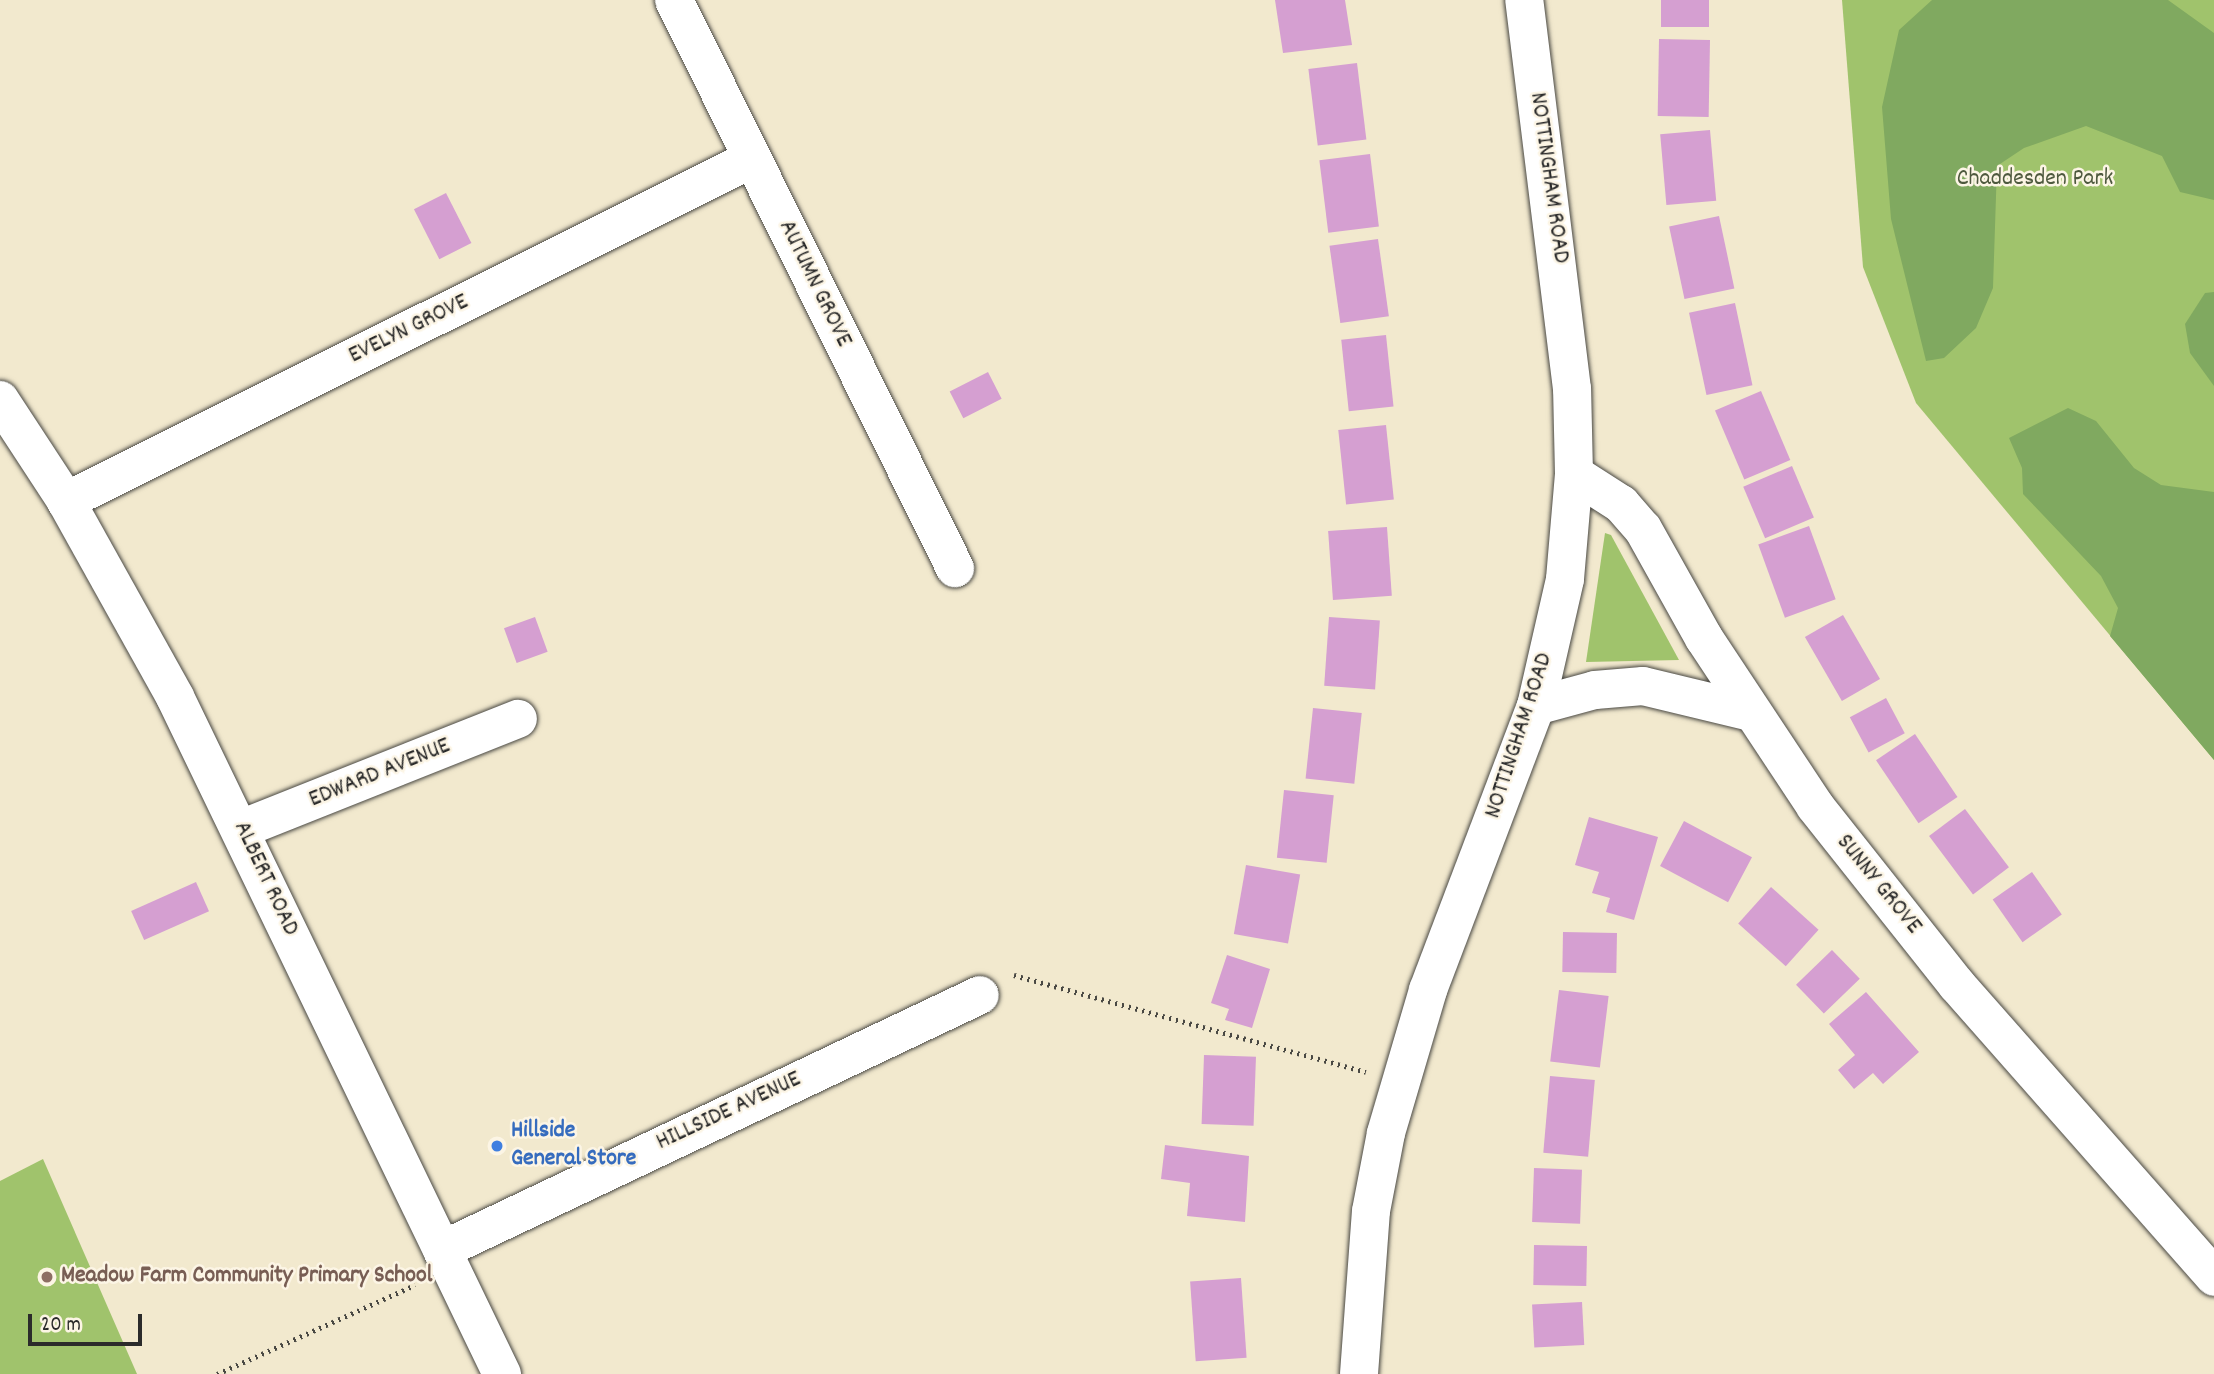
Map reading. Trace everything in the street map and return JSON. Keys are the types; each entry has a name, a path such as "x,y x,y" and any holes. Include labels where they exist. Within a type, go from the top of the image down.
{"street":[{"name":"AUTUMN GROVE","path":"674,0 955,568"},
{"name":"NOTTINGHAM ROAD","path":"1359,1374 1371,1211 1401,1082 1429,990 1536,706 1565,579 1574,474 1564,297 1524,0"},
{"name":"EVELYN GROVE","path":"65,501 752,159"},
{"name":"ALBERT ROAD","path":"0,400 65,501 241,829 502,1374"},
{"name":"SUNNY GROVE","path":"1574,474 1621,504 1643,529 1751,712 1815,806 1957,985 2214,1277"},
{"path":"1536,706 1595,690 1643,686 1751,712"},
{"name":"EDWARD AVENUE","path":"241,829 518,719"},
{"name":"HILLSIDE AVENUE","path":"447,1259 980,995"}],"path":[{"path":"980,995 1012,975 1401,1082"},
{"path":"217,1374 447,1259"}],"green space":[{"name":"Chaddesden Park","path":"1842,0 2214,0 2214,760 1916,403 1863,267"},
{"path":"1932,0 2168,0 2214,33 2214,200 2180,192 2162,156 2086,126 2024,148 1997,166 1993,288 1976,328 1944,358 1926,361 1891,219 1882,107 1899,30"},
{"path":"2214,292 2214,386 2190,353 2185,324 2205,293"},
{"path":"2068,408 2096,421 2134,468 2161,485 2214,492 2214,760 2110,636 2118,608 2101,576 2023,494 2022,468 2009,438"},
{"path":"1605,533 1611,535 1679,660 1586,662"},
{"name":"Meadow Farm Community Primary School","path":"43,1159 137,1374 0,1374 0,1181"}],"building":[{"path":"1275,0 1345,0 1352,45 1283,53"},
{"path":"1661,0 1709,0 1709,27 1661,27"},
{"path":"1659,39 1710,40 1709,117 1658,116"},
{"path":"1357,63 1366,139 1318,145 1308,69"},
{"path":"1710,130 1716,201 1666,205 1660,134"},
{"path":"1370,154 1379,226 1328,233 1319,160"},
{"path":"446,193 471,243 439,259 414,209"},
{"path":"1719,216 1734,288 1684,299 1669,227"},
{"path":"1378,239 1389,316 1340,323 1329,246"},
{"path":"1735,303 1752,385 1706,395 1689,313"},
{"path":"1386,335 1394,407 1349,411 1341,340"},
{"path":"988,372 1002,399 963,418 950,392"},
{"path":"1761,391 1790,460 1744,480 1715,411"},
{"path":"1386,425 1394,500 1346,505 1338,430"},
{"path":"1792,466 1814,518 1765,538 1743,487"},
{"path":"1809,526 1836,599 1785,618 1758,544"},
{"path":"1387,527 1392,596 1333,600 1328,531"},
{"path":"1843,615 1880,679 1842,701 1805,637"},
{"path":"535,617 548,652 517,663 504,628"},
{"path":"1329,617 1380,621 1375,689 1324,686"},
{"path":"1886,698 1905,733 1869,753 1850,717"},
{"path":"1313,708 1362,713 1354,784 1306,779"},
{"path":"1915,734 1957,797 1919,823 1876,760"},
{"path":"1284,790 1334,795 1327,863 1277,858"},
{"path":"1965,809 2009,867 1973,894 1929,836"},
{"path":"1589,817 1658,837 1634,920 1606,912 1610,898 1592,893 1599,872 1575,865"},
{"path":"1684,821 1752,857 1728,902 1660,866"},
{"path":"1246,865 1300,875 1288,943 1234,934"},
{"path":"2032,872 2062,915 2023,942 1993,900"},
{"path":"196,882 209,911 144,940 131,911"},
{"path":"1771,887 1819,930 1786,966 1738,923"},
{"path":"1563,932 1617,933 1616,973 1562,972"},
{"path":"1832,950 1860,979 1824,1014 1796,985"},
{"path":"1227,955 1270,969 1252,1028 1225,1020 1229,1009 1211,1003"},
{"path":"1559,990 1609,996 1600,1068 1550,1061"},
{"path":"1866,992 1919,1052 1883,1084 1873,1073 1854,1089 1838,1070 1855,1055 1829,1024"},
{"path":"1204,1055 1256,1057 1254,1126 1202,1124"},
{"path":"1550,1076 1595,1080 1588,1157 1543,1153"},
{"path":"1165,1145 1249,1156 1245,1222 1187,1216 1190,1183 1161,1179"},
{"path":"1534,1168 1582,1170 1580,1224 1532,1222"},
{"path":"1534,1245 1587,1246 1586,1286 1533,1285"},
{"path":"1241,1278 1247,1358 1196,1361 1190,1282"},
{"path":"1582,1302 1584,1345 1534,1348 1532,1305"}],"place":[{"name":"Hillside General Store","path":"497,1146"},
{"name":"Meadow Farm Community Primary School","path":"47,1277"}]}
